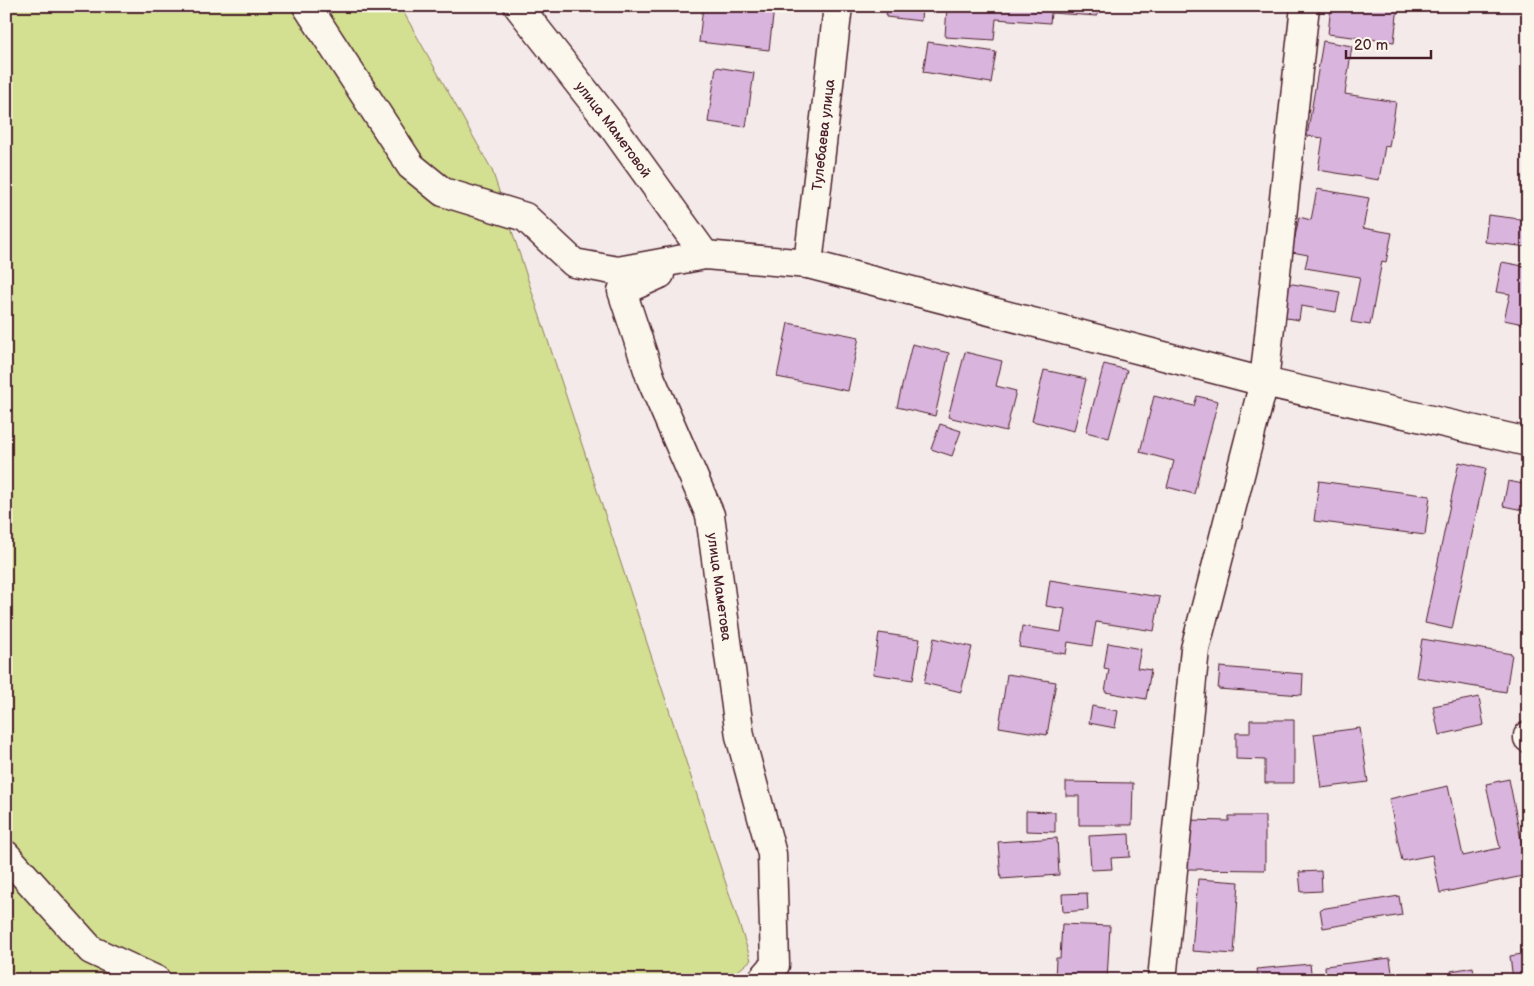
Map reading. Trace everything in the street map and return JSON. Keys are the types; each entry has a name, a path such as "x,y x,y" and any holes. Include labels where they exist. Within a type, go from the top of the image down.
{"street":[{"path":"308,6 411,166 443,192 525,217 574,263 618,271 705,255 808,264 1264,382 1528,442"},
{"name":"улица Маметовой","path":"518,6 613,127 705,255"},
{"name":"Тулебаева улица","path":"808,264 838,6"},
{"path":"1162,980 1195,649 1264,382 1305,6"},
{"name":"улица Маметова","path":"705,255 622,291 651,379 710,515 740,736 772,854 775,965 762,980"},
{"path":"6,855 91,950 156,980"}],"green space":[{"path":"6,6 400,6 492,170 751,960 727,980 6,980"}],"building":[{"path":"703,6 774,8 769,50 699,42"},
{"path":"887,6 922,6 921,21 886,17"},
{"path":"947,6 1098,6 1097,16 1051,13 1050,23 996,19 994,40 945,37"},
{"path":"1331,6 1398,6 1394,42 1328,34"},
{"path":"1323,41 1352,46 1345,94 1396,102 1389,147 1385,146 1379,180 1318,170 1323,138 1307,136"},
{"path":"928,42 996,52 991,83 923,72"},
{"path":"716,67 754,73 746,127 708,122"},
{"path":"1317,189 1369,198 1363,228 1392,233 1386,262 1382,261 1370,325 1351,322 1360,277 1305,268 1308,255 1292,252 1299,217 1311,220"},
{"path":"1525,194 1528,194 1528,209 1523,209"},
{"path":"1488,215 1528,220 1528,247 1485,242"},
{"path":"1502,262 1528,267 1528,325 1504,320 1510,294 1496,292"},
{"path":"1287,283 1340,292 1336,312 1301,306 1299,320 1280,317"},
{"path":"788,323 859,337 848,391 777,377"},
{"path":"912,344 949,353 935,416 897,407"},
{"path":"965,352 1002,361 996,386 1016,391 1006,431 948,417"},
{"path":"1104,364 1127,370 1109,438 1086,432"},
{"path":"1044,370 1086,379 1074,431 1032,421"},
{"path":"1154,396 1194,406 1197,396 1218,401 1194,494 1167,487 1174,461 1140,452"},
{"path":"940,424 961,431 952,456 931,449"},
{"path":"1459,462 1486,468 1452,629 1425,623"},
{"path":"1319,481 1430,496 1425,535 1314,521"},
{"path":"1508,481 1528,485 1528,511 1503,506"},
{"path":"1050,580 1160,597 1154,631 1096,622 1092,646 1068,642 1066,654 1019,647 1022,626 1061,632 1065,609 1046,606"},
{"path":"879,633 920,639 913,680 873,674"},
{"path":"934,638 972,647 961,692 924,683"},
{"path":"1422,639 1512,654 1506,692 1416,677"},
{"path":"1108,643 1141,649 1137,668 1151,670 1146,699 1105,692 1109,669 1104,668"},
{"path":"1220,667 1303,674 1302,695 1218,689"},
{"path":"1007,674 1056,682 1047,735 999,727"},
{"path":"1479,697 1484,725 1439,735 1433,706"},
{"path":"1092,706 1118,711 1115,728 1089,723"},
{"path":"1250,720 1294,720 1294,783 1265,783 1265,760 1236,759 1236,733 1250,733"},
{"path":"1360,728 1368,782 1321,788 1314,734"},
{"path":"1509,779 1528,875 1440,893 1432,855 1402,861 1389,799 1448,786 1463,856 1500,848 1486,784"},
{"path":"1066,782 1133,783 1132,825 1079,825 1079,796 1066,796"},
{"path":"1026,811 1055,812 1055,832 1026,831"},
{"path":"1229,816 1265,816 1265,870 1187,869 1187,820 1229,821"},
{"path":"1129,834 1130,857 1111,858 1112,869 1091,870 1089,836"},
{"path":"1057,838 1059,875 1001,879 998,842"},
{"path":"1321,871 1322,891 1301,892 1299,872"},
{"path":"1198,879 1239,882 1234,954 1192,951"},
{"path":"1087,893 1088,910 1063,912 1062,894"},
{"path":"1399,896 1402,915 1323,928 1320,909"},
{"path":"1062,924 1110,926 1107,980 1055,980 1056,958 1060,958"},
{"path":"1528,953 1528,980 1513,980 1510,956"},
{"path":"1390,958 1393,980 1326,980 1325,966"},
{"path":"1310,964 1312,980 1259,980 1257,969"},
{"path":"1473,967 1475,980 1452,980 1451,971"}]}
